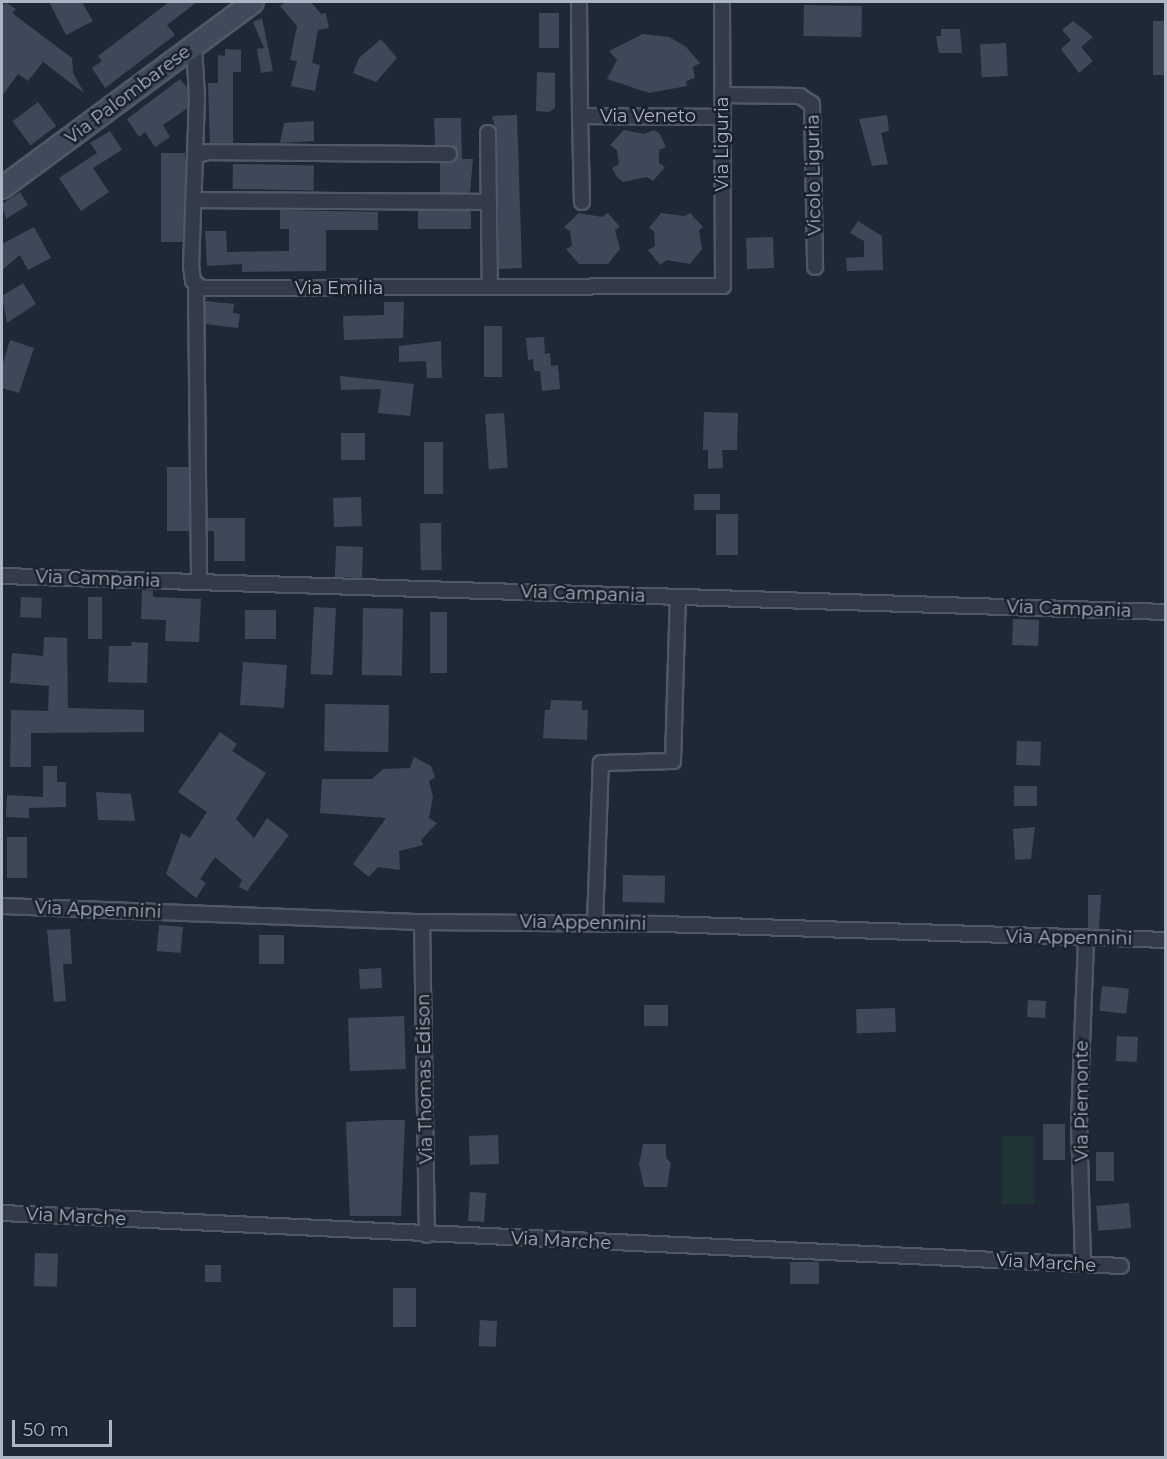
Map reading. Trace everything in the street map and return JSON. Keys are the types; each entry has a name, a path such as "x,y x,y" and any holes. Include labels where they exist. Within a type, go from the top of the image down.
{"main road":[{"name":"Via Palombarese","path":"2,188 254,2"}],"street":[{"name":"Via Veneto","path":"579,2 580,116 722,117"},
{"name":"Via Liguria","path":"722,2 723,286"},
{"path":"194,46 195,156 191,266 196,285 199,582"},
{"name":"Vicolo Liguria","path":"722,94 800,96 812,104 816,267"},
{"path":"580,116 582,202"},
{"path":"488,133 490,287"},
{"path":"195,156 207,152 449,154"},
{"path":"194,200 489,202"},
{"name":"Via Emilia","path":"196,285 723,286"},
{"name":"Via Campania","path":"2,576 1166,612"},
{"path":"596,923 601,763 674,761 678,597"},
{"name":"Via Appennini","path":"2,906 422,922 596,923 1166,940"},
{"name":"Via Thomas Edison","path":"422,922 427,1235"},
{"name":"Via Piemonte","path":"1083,1264 1079,1123 1086,939"},
{"name":"Via Marche","path":"2,1214 1121,1266"}],"green space":[{"path":"1002,1136 1034,1136 1034,1204 1002,1204"}],"building":[{"path":"49,2 82,2 93,21 66,35"},
{"path":"169,2 197,2 167,25 175,35 105,88 92,68 102,61 98,56"},
{"path":"286,2 311,2 321,14 326,13 329,28 318,30 312,63 320,65 315,91 291,86 297,61 290,60 297,26 280,6"},
{"path":"7,3 16,9 12,13 72,58 73,73 84,93 43,62 28,81 18,74 2,96 2,5"},
{"path":"804,5 862,6 861,37 803,36"},
{"path":"539,13 559,13 559,48 539,48"},
{"path":"262,18 273,71 261,73 257,49 264,48 253,22"},
{"path":"1073,21 1093,37 1081,47 1093,61 1079,73 1061,49 1071,40 1062,30"},
{"path":"1153,21 1165,21 1165,75 1153,75"},
{"path":"941,29 960,29 962,53 939,53 936,36 941,36"},
{"path":"643,34 669,37 685,46 700,63 693,67 695,78 686,81 687,86 649,93 607,79 617,60 609,51"},
{"path":"381,39 397,58 376,82 353,73 359,58"},
{"path":"1006,43 1008,76 982,77 980,44"},
{"path":"225,49 241,50 241,72 233,72 233,143 210,143 208,83 218,83 218,55 225,56"},
{"path":"537,72 555,73 555,108 549,112 536,111"},
{"path":"180,79 188,89 188,108 163,125 170,137 155,147 145,132 139,137 127,119"},
{"path":"38,102 56,126 30,145 12,121"},
{"path":"517,115 522,268 499,269 497,133 492,116"},
{"path":"887,115 889,131 881,133 888,164 872,166 859,119"},
{"path":"434,118 461,118 462,159 473,159 470,193 440,193 440,163 453,162 458,153 453,146 435,145"},
{"path":"314,121 314,141 280,143 284,123"},
{"path":"624,130 644,134 654,130 660,134 666,147 659,150 659,163 665,167 653,181 647,177 623,182 617,177 612,168 619,164 617,150 610,145"},
{"path":"110,131 122,150 93,168 109,192 81,211 59,178 97,153 90,143"},
{"path":"161,153 185,153 185,242 161,242"},
{"path":"233,164 314,165 314,190 233,189"},
{"path":"20,192 28,205 6,219 2,204"},
{"path":"280,210 378,212 378,230 326,230 326,271 242,272 242,264 207,266 205,231 226,231 227,252 289,251 289,229 280,229"},
{"path":"418,211 471,211 471,229 418,229"},
{"path":"579,213 602,217 608,213 620,227 615,230 620,249 608,264 579,264 566,249 572,246 570,231 564,227"},
{"path":"661,213 685,216 690,213 703,227 699,230 702,249 690,264 667,260 660,265 648,250 655,246 654,231 649,228"},
{"path":"858,221 882,236 883,270 847,271 846,258 864,257 864,241 850,233"},
{"path":"34,227 51,258 28,270 20,255 2,270 2,244"},
{"path":"773,237 774,268 747,269 746,238"},
{"path":"23,283 36,304 7,323 2,296"},
{"path":"205,301 234,304 233,313 240,314 238,328 205,324"},
{"path":"384,302 404,302 403,338 344,340 343,316 384,315"},
{"path":"484,326 502,326 502,377 484,377"},
{"path":"544,337 545,354 550,353 551,366 558,365 560,389 542,391 540,371 534,371 533,359 528,360 526,338"},
{"path":"10,340 34,348 19,393 2,388 2,366"},
{"path":"441,341 442,378 427,378 426,361 399,362 399,346"},
{"path":"340,376 414,384 410,416 378,413 381,389 341,390"},
{"path":"704,412 738,413 737,450 722,450 723,468 708,469 708,450 703,450"},
{"path":"504,413 508,468 489,469 485,414"},
{"path":"341,433 365,433 365,460 341,460"},
{"path":"424,442 443,442 443,494 424,494"},
{"path":"167,467 189,467 189,531 167,531"},
{"path":"694,494 720,494 720,510 694,510"},
{"path":"361,497 362,526 334,527 333,498"},
{"path":"716,514 738,514 738,555 716,555"},
{"path":"207,518 245,518 245,561 214,561 214,531 207,531"},
{"path":"420,523 441,523 442,570 421,570"},
{"path":"336,546 363,547 362,578 335,577"},
{"path":"142,590 153,591 153,597 201,599 199,642 165,641 166,620 141,619"},
{"path":"21,597 42,598 41,618 20,617"},
{"path":"88,597 102,597 102,639 88,639"},
{"path":"314,607 336,608 332,675 310,674"},
{"path":"363,608 403,609 402,676 362,675"},
{"path":"245,610 276,610 276,639 245,639"},
{"path":"430,612 447,612 447,673 430,673"},
{"path":"1013,619 1039,620 1038,646 1012,645"},
{"path":"44,637 67,638 68,708 144,710 144,732 31,733 31,767 10,767 11,710 48,711 49,686 10,683 12,653 43,656"},
{"path":"132,642 148,643 147,683 108,682 109,646 131,646"},
{"path":"243,662 287,665 284,708 240,705"},
{"path":"551,700 582,701 582,710 588,710 587,740 543,738 545,710 550,710"},
{"path":"325,704 389,705 388,752 324,751"},
{"path":"220,732 237,744 232,751 266,773 236,819 254,838 267,818 289,835 247,891 239,887 242,880 215,857 200,879 206,883 196,898 166,874 181,833 190,838 207,812 178,792"},
{"path":"1017,741 1041,742 1040,766 1016,765"},
{"path":"414,757 431,766 435,777 429,781 433,797 429,818 437,823 421,840 423,845 399,851 400,870 378,867 369,877 353,864 386,818 320,813 322,779 372,779 383,769 410,768"},
{"path":"43,766 57,766 57,782 66,782 66,807 29,808 29,818 6,817 7,795 43,797"},
{"path":"1014,786 1037,786 1037,806 1014,806"},
{"path":"96,792 131,794 135,821 98,820"},
{"path":"1035,827 1031,859 1015,860 1013,829"},
{"path":"7,837 27,837 27,878 7,878"},
{"path":"623,875 665,876 665,903 623,902"},
{"path":"1088,895 1101,895 1099,929 1088,929"},
{"path":"159,925 183,927 181,953 157,951"},
{"path":"70,929 72,964 63,964 66,1001 54,1002 47,930"},
{"path":"259,935 284,935 284,964 259,964"},
{"path":"381,968 382,988 360,989 359,969"},
{"path":"1102,986 1129,989 1126,1014 1099,1011"},
{"path":"1028,1000 1046,1001 1045,1018 1027,1017"},
{"path":"644,1005 668,1005 668,1026 644,1026"},
{"path":"895,1008 896,1032 857,1033 856,1009"},
{"path":"404,1016 406,1069 350,1071 348,1018"},
{"path":"1117,1036 1138,1037 1137,1062 1116,1061"},
{"path":"405,1120 401,1216 350,1216 346,1122"},
{"path":"1043,1124 1065,1124 1065,1160 1043,1160"},
{"path":"498,1135 499,1164 470,1165 469,1136"},
{"path":"643,1144 666,1144 666,1158 671,1163 667,1187 644,1187 639,1164"},
{"path":"1096,1152 1114,1152 1114,1181 1096,1181"},
{"path":"470,1192 486,1193 484,1222 468,1221"},
{"path":"1129,1203 1131,1228 1098,1231 1096,1206"},
{"path":"35,1253 58,1254 57,1287 34,1286"},
{"path":"790,1262 819,1262 819,1284 790,1284"},
{"path":"205,1265 221,1265 221,1282 205,1282"},
{"path":"393,1288 416,1288 416,1327 393,1327"},
{"path":"480,1320 497,1321 496,1347 479,1346"}]}
